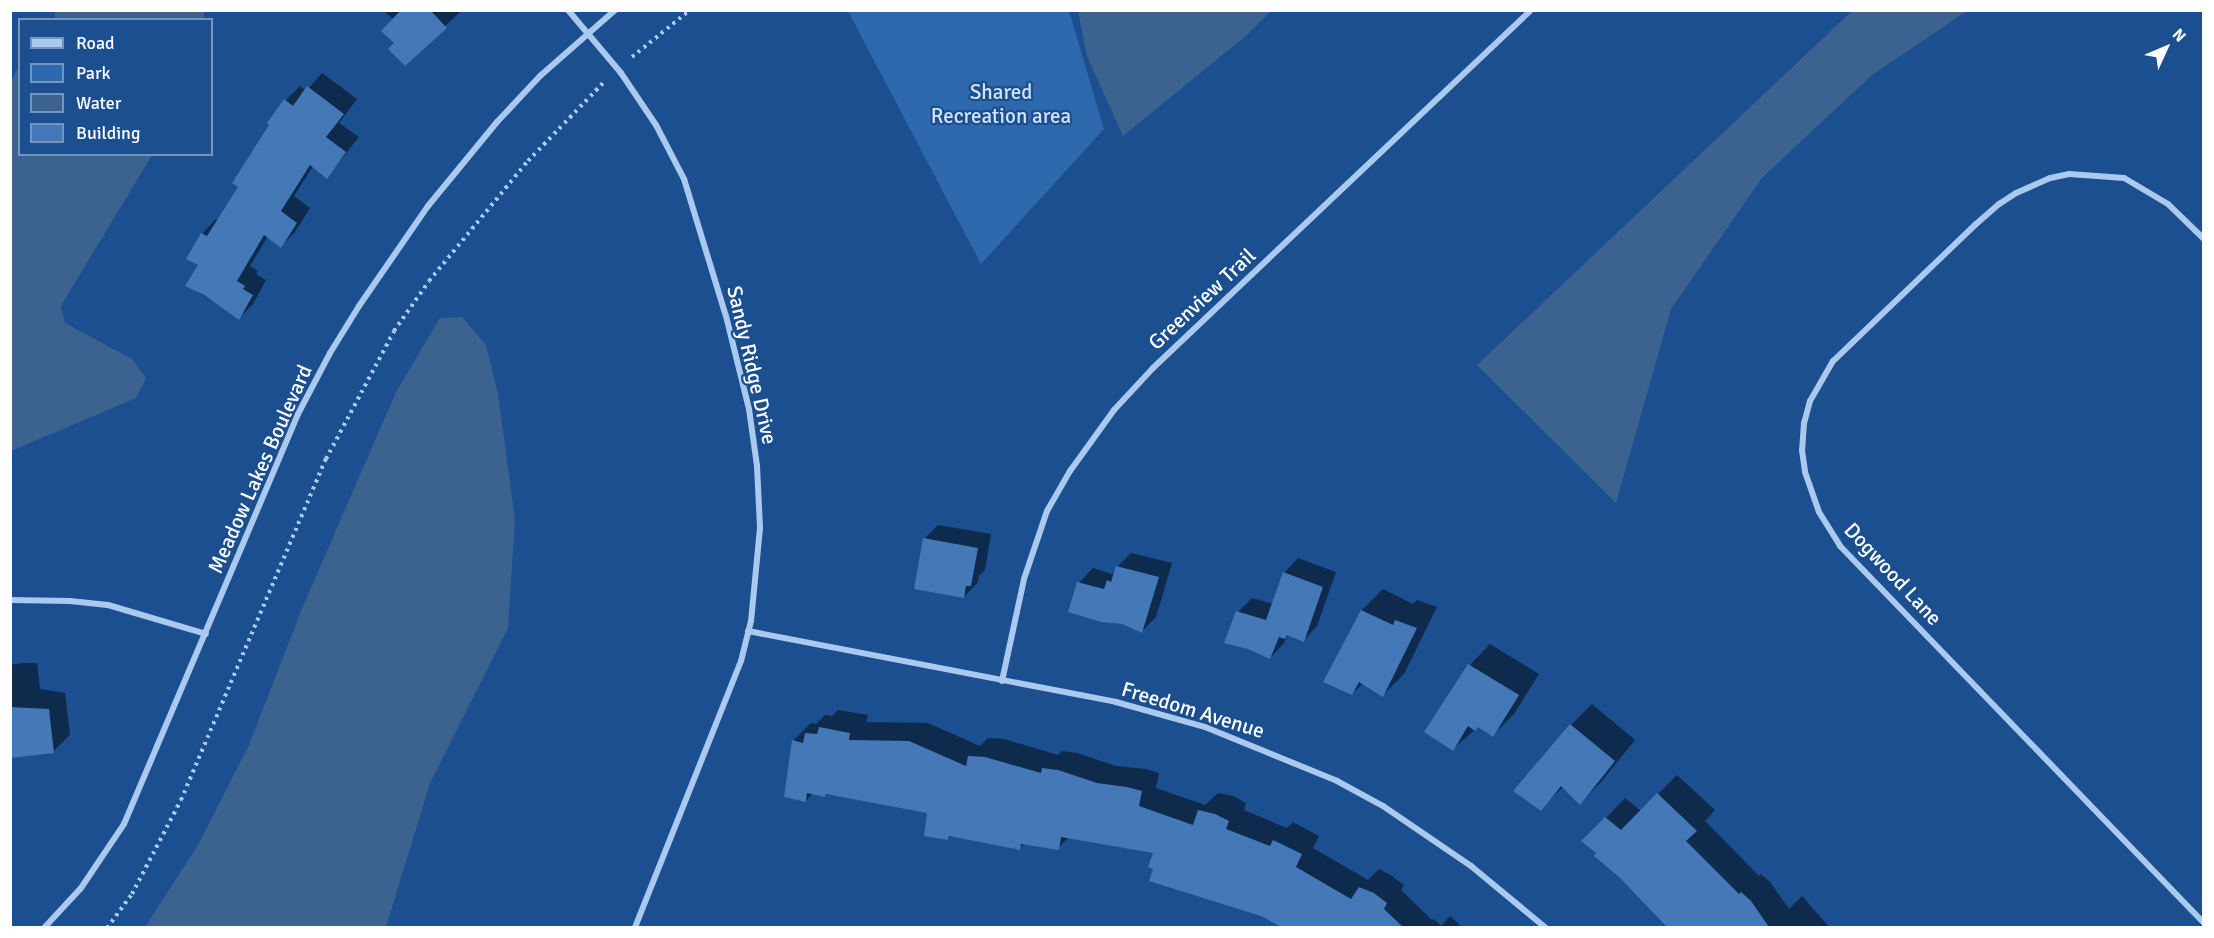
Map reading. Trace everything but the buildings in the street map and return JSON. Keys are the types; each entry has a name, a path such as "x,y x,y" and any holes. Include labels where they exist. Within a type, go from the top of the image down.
{"street":[{"name":"Sandy Ridge Drive","path":"568,10 618,68 656,125 691,197 722,298 749,409 757,466 760,528 748,631 741,662 635,927"},
{"name":"Meadow Lakes Boulevard","path":"44,927 81,888 124,824 298,414 330,353 359,306 428,206 469,154 540,76 615,10"},
{"name":"Greenview Trail","path":"1002,681 1034,543 1060,487 1114,410 1162,360 1531,10"},
{"name":"Dogwood Lane","path":"2204,239 2168,204 2124,178 2069,174 2050,178 2016,193 1976,224 1833,361 1810,401 1804,423 1802,450 1805,472 1819,512 1840,546 2204,923"},
{"path":"10,600 43,599 108,605 206,634"},
{"name":"Freedom Avenue","path":"748,631 1160,712 1245,742 1337,781 1420,829 1517,902 1546,927"}],"path":[{"path":"107,927 132,894 181,800 326,459 394,331 429,281 528,161 618,68 690,10"}],"green space":[{"name":"Shared Recreation area","path":"848,11 1069,11 1104,129 981,264"}],"water":[{"path":"1078,10 1271,11 1247,35 1123,136 1087,56"},
{"path":"55,11 204,11 204,18 55,18"},
{"path":"1852,11 1967,11 1872,75 1762,178 1671,309 1616,503 1477,365"},
{"path":"18,68 18,156 151,156 61,306 65,323 132,359 146,378 136,398 11,451 10,83"},
{"path":"462,317 486,345 498,394 515,519 508,628 430,783 386,927 145,927 198,845 249,745 301,611 396,392 440,318"}]}
